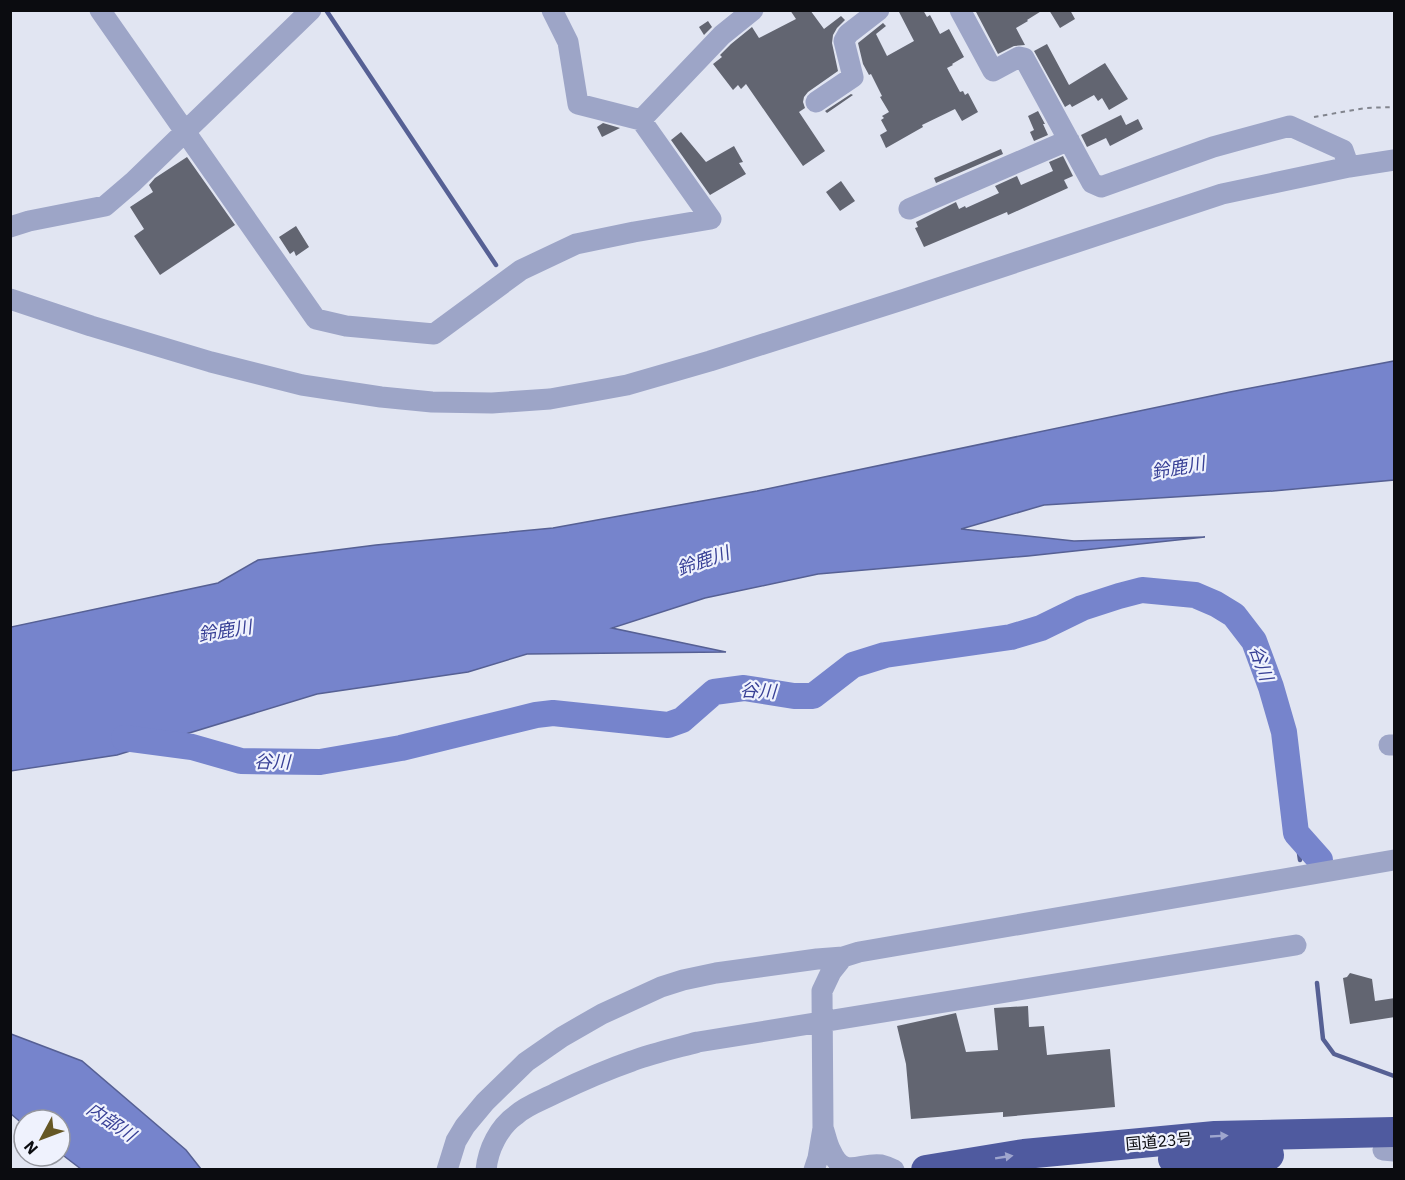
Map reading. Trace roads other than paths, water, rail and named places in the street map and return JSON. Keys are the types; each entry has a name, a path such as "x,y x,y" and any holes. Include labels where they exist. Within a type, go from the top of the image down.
{"highway":[{"name":"国道23号","path":"926,1170 1024,1154 1215,1136 1392,1146"},
{"name":"国道23号","path":"1049,1170 1146,1160 1392,1146"}],"street":[{"path":"100,10 316,319 346,326 434,334 521,270 576,244 711,219 640,120 578,104 568,42 552,10"},
{"path":"10,227 105,206 133,182 311,10"},
{"path":"640,120 722,35 753,10"},
{"path":"816,102 853,77 844,41 848,34 879,10"},
{"path":"960,10 993,71 1019,57 1024,58 1092,183 1101,187 1213,147 1290,126 1343,150 1349,167"},
{"path":"909,209 1069,140"},
{"path":"10,299 212,362 302,385 381,398 432,402 492,403 550,399 627,385 710,361 1222,194 1349,167 1395,160"},
{"path":"447,1170 456,1141 465,1126 490,1096 526,1062 562,1036 602,1014 661,987 694,978 751,968 843,957 871,950 1395,860"},
{"path":"486,1170 500,1131 516,1114 579,1082 633,1060 698,1042 1296,945"},
{"path":"814,1170 823,1128 822,991 831,972 843,957"},
{"path":"823,1128 831,1152 838,1163 846,1168 880,1165 894,1170"}],"water":[{"name":"鈴鹿川","path":"1394,361 1394,480 1273,491 1044,505 961,529 1074,541 1205,537 1028,556 818,574 705,598 612,628 726,652 527,654 468,672 317,694 117,755 11,771 11,627 218,583 258,560 376,545 553,528 757,491 1230,392"},
{"name":"内部川","path":"11,1034 82,1061 186,1150 201,1169 81,1169 72,1162 72,1108 12,1108 11,1114"}],"waterway":[{"path":"326,10 496,265"},
{"name":"谷川","path":"124,738 192,747 241,761 320,762 401,748 536,715 553,713 668,725 682,720 714,692 744,688 794,696 813,696 853,665 885,655 1011,637 1041,628 1082,608 1142,590 1195,595 1234,615 1254,641 1284,732 1296,833 1320,860"},
{"path":"1296,833 1300,860"},
{"path":"1317,983 1323,1039 1334,1054 1394,1076"}]}
